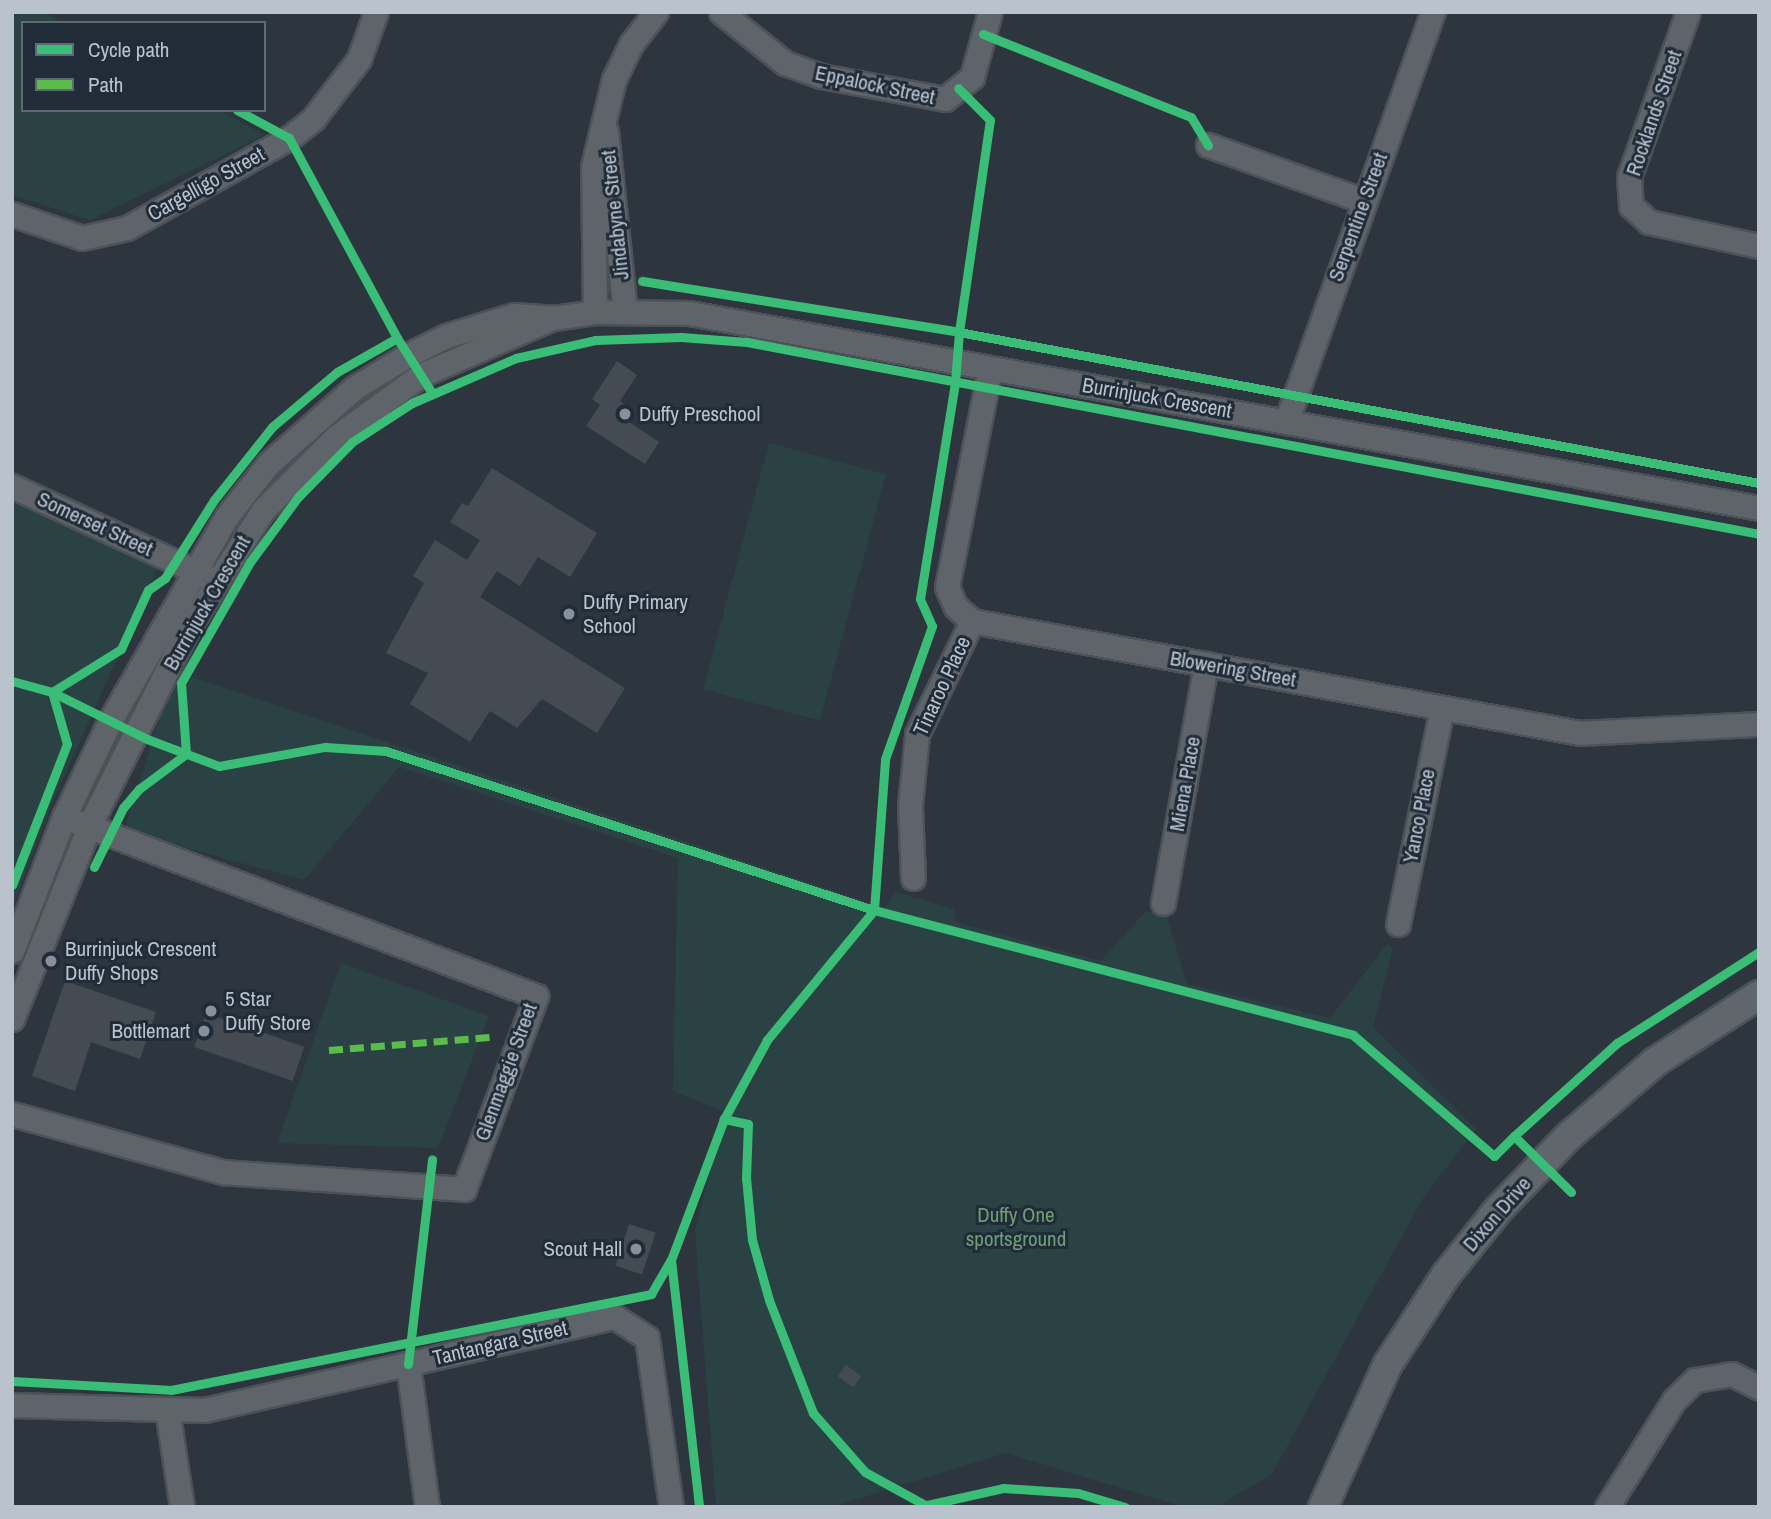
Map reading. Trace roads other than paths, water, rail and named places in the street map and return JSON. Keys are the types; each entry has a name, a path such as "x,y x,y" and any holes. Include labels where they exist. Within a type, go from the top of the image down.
{"main road":[{"name":"Dixon Drive","path":"1323,1507 1388,1364 1446,1275 1498,1210 1569,1136 1655,1062 1759,995"}],"street":[{"name":"Cargelligo Street","path":"12,214 82,238 127,228 289,138 313,119 359,59 376,12"},
{"name":"Jindabyne Street","path":"595,312 593,167 603,117 614,79 631,44 656,12"},
{"name":"Eppalock Street","path":"721,12 785,63 821,76 944,99 972,78 990,12"},
{"name":"Serpentine Street","path":"1286,422 1433,12"},
{"name":"Rocklands Street","path":"1688,12 1629,177 1631,206 1649,222 1759,246"},
{"name":"Jindabyne Street","path":"603,117 625,313"},
{"path":"1208,145 1364,201"},
{"name":"Burrinjuck Crescent","path":"12,951 64,817 110,721 227,516 269,463 354,388 446,336 514,315 553,318 595,312 689,313 1759,508"},
{"name":"Burrinjuck Crescent","path":"12,1019 89,826 215,580 263,510 337,436 421,375 553,318"},
{"path":"972,621 956,607 947,587 990,368"},
{"name":"Somerset Street","path":"12,486 215,580"},
{"name":"Blowering Street","path":"972,621 1580,733 1759,724"},
{"name":"Tinaroo Place","path":"913,878 910,806 917,734 972,621"},
{"name":"Miena Place","path":"1163,903 1206,664"},
{"name":"Yanco Place","path":"1398,924 1442,708"},
{"name":"Glenmaggie Street","path":"12,1114 223,1171 464,1189 536,996 64,817"},
{"name":"Tantangara Street","path":"12,1405 204,1410 615,1317 647,1338 671,1507"},
{"path":"408,1364 427,1507"},
{"path":"1607,1507 1688,1385 1722,1373 1745,1379 1759,1388"},
{"path":"167,1409 182,1507"}],"place":[{"name":"Duffy Preschool","path":"625,414"},
{"name":"Duffy Primary School","path":"569,614"},
{"name":"Burrinjuck Crescent Duffy Shops","path":"51,961"},
{"name":"5 Star Duffy Store","path":"211,1011"},
{"name":"Bottlemart","path":"204,1031"},
{"name":"Scout Hall","path":"636,1249"}],"park label":[{"name":"Duffy One sportsground","path":"1016,1227"}]}
